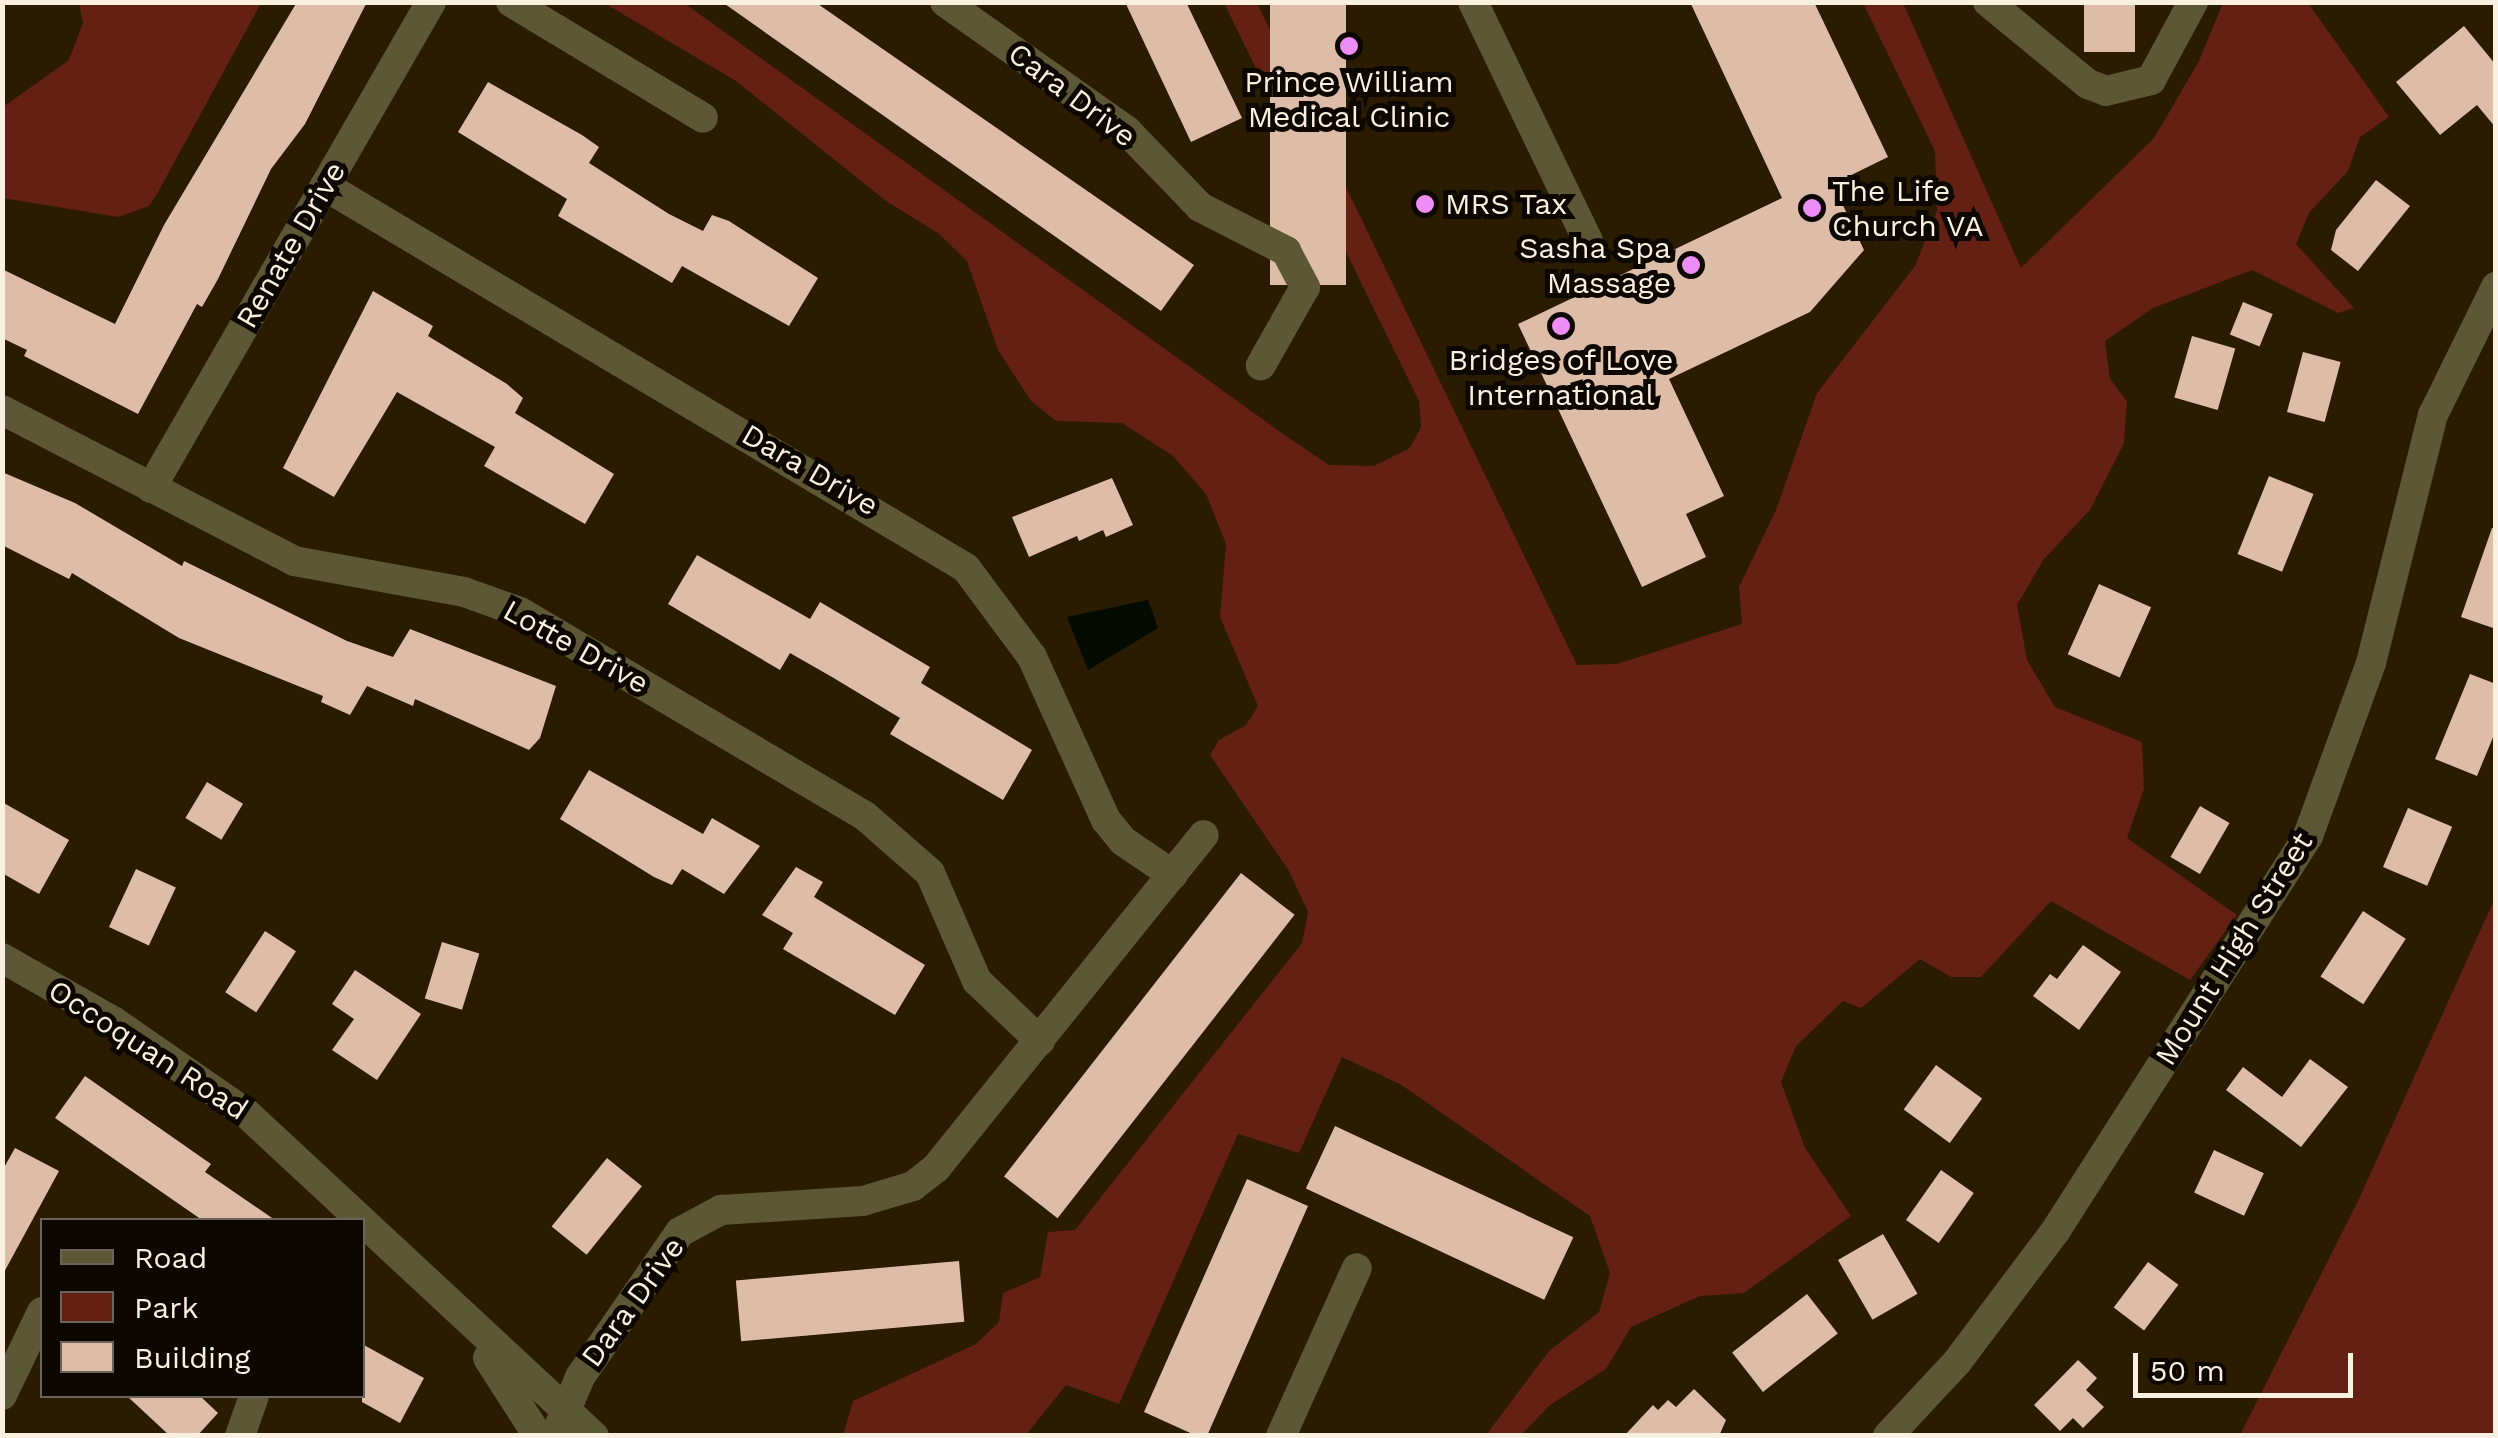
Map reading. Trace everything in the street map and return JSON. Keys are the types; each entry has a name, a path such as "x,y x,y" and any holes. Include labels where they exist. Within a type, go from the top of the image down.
{"street":[{"name":"Renate Drive","path":"151,488 432,2"},
{"path":"511,2 702,118"},
{"name":"Cara Drive","path":"945,2 1126,130 1200,207 1286,251 1305,287 1261,365"},
{"path":"1474,2 1588,241"},
{"path":"1988,2 2088,84 2106,91 2151,80 2193,2"},
{"name":"Dara Drive","path":"325,186 966,568 1032,656 1106,820 1122,841 1173,874"},
{"name":"Mount High Street","path":"1888,1436 1957,1362 2056,1230 2308,836 2371,664 2438,402 2496,287"},
{"name":"Lotte Drive","path":"2,410 294,561 464,592 520,612 865,816 930,873 977,980 1040,1041"},
{"name":"Dara Drive","path":"560,1424 580,1377 680,1232 721,1210 863,1202 913,1186 936,1168 1204,835"},
{"name":"Occoquan Road","path":"2,958 189,1070 332,1209"},
{"name":"Occoquan Road","path":"365,1235 449,1302 560,1424 594,1436"},
{"path":"1281,1436 1357,1268"},
{"path":"449,1302 538,1436"},
{"path":"2,1394 40,1316"},
{"path":"240,1436 253,1398"}],"green space":[{"path":"79,3 261,3 149,206 118,217 3,198 3,107 69,60 83,23"},
{"path":"604,3 684,3 1329,465 1374,466 1410,448 1421,427 1419,401 1224,3 1257,3 1577,665 1617,664 1742,624 1739,587 1776,510 1817,393 1915,266 1937,211 1935,151 1863,3 1903,3 2021,268 2154,138 2199,61 2223,3 2308,3 2389,117 2360,137 2348,171 2309,213 2296,244 2354,308 2338,313 2252,270 2153,308 2105,341 2110,379 2127,401 2124,443 2090,510 2044,559 2017,605 2027,660 2055,707 2142,742 2144,789 2127,838 2237,915 2190,980 2051,901 1981,977 1951,977 1920,959 1861,1008 1843,1001 1796,1046 1781,1082 1805,1148 1851,1216 1744,1293 1700,1296 1631,1327 1606,1369 1550,1405 1521,1435 1486,1435 1549,1351 1599,1312 1610,1273 1590,1216 1400,1084 1342,1057 1299,1153 1238,1134 1119,1404 1066,1385 1026,1435 843,1435 853,1401 976,1344 999,1322 1003,1293 1040,1277 1048,1232 1075,1230 1302,943 1308,912 1289,871 1210,755 1219,740 1246,725 1258,706 1220,617 1226,544 1206,494 1173,456 1122,423 1056,421 1031,401 998,350 967,261 938,233 886,201 736,81"},
{"path":"2495,898 2495,1435 2240,1435 2358,1201"}],"shaded area":[{"path":"1148,600 1158,628 1088,670 1067,617"}],"building":[{"path":"297,2 367,2 305,124 271,169 218,279 202,307 197,304 138,414 24,356 27,350 2,338 2,269 115,324 164,225"},
{"path":"722,2 815,2 1194,265 1161,311"},
{"path":"1125,2 1186,2 1242,118 1191,142"},
{"path":"1270,2 1346,2 1346,285 1270,285"},
{"path":"1690,2 1814,2 1888,157 1833,184 1864,250 1810,312 1669,379 1724,496 1686,514 1706,557 1642,587 1518,324 1782,198"},
{"path":"2084,2 2135,2 2135,52 2084,52"},
{"path":"2464,26 2496,65 2496,128 2477,105 2440,135 2396,82"},
{"path":"488,82 599,147 589,163 669,214 703,231 712,215 729,221 818,278 789,326 682,266 672,283 558,216 567,199 458,132"},
{"path":"2376,180 2410,206 2358,271 2331,250 2336,230"},
{"path":"373,291 433,326 428,336 507,384 523,398 515,413 614,474 585,524 484,466 495,447 397,392 334,497 283,468"},
{"path":"2243,302 2273,314 2260,346 2230,334"},
{"path":"2192,336 2235,348 2218,410 2174,398"},
{"path":"2303,352 2341,362 2325,422 2287,412"},
{"path":"2,472 75,503 182,566 184,561 347,641 393,657 410,629 556,686 540,738 529,750 415,699 413,706 367,686 350,715 321,702 323,696 179,638 72,573 69,579 2,545"},
{"path":"2269,476 2314,494 2282,572 2238,554"},
{"path":"1112,478 1133,525 1106,537 1103,530 1079,541 1077,536 1029,557 1012,517"},
{"path":"2492,528 2496,529 2496,629 2461,617"},
{"path":"697,555 810,619 820,602 930,667 921,683 1032,750 1003,800 890,734 900,718 832,677 790,653 780,670 668,604"},
{"path":"2099,584 2151,607 2120,678 2068,654"},
{"path":"2470,674 2496,684 2496,730 2477,776 2435,759"},
{"path":"589,770 703,834 712,818 760,846 724,894 682,869 672,885 654,877 560,819"},
{"path":"207,782 243,804 221,840 185,818"},
{"path":"2,802 69,840 39,894 2,873"},
{"path":"2200,806 2229,823 2200,874 2170,857"},
{"path":"2408,808 2452,827 2427,886 2383,867"},
{"path":"796,867 823,882 814,897 925,965 895,1015 783,949 793,933 762,915"},
{"path":"136,869 176,888 149,946 109,927"},
{"path":"1241,873 1295,915 1058,1218 1004,1176"},
{"path":"2363,911 2406,939 2363,1004 2321,976"},
{"path":"265,931 296,951 256,1012 225,992"},
{"path":"442,942 479,953 462,1010 425,998"},
{"path":"2083,945 2121,972 2079,1030 2033,996 2050,974 2057,979"},
{"path":"355,970 421,1014 377,1080 332,1050 354,1019 332,1004"},
{"path":"2310,1059 2348,1087 2301,1147 2226,1090 2243,1067 2282,1097"},
{"path":"1936,1065 1982,1099 1950,1143 1904,1109"},
{"path":"85,1076 211,1164 205,1172 272,1218 199,1218 55,1118"},
{"path":"1335,1126 1573,1237 1544,1300 1306,1189"},
{"path":"15,1148 59,1171 2,1276 2,1171"},
{"path":"2214,1150 2264,1173 2244,1216 2194,1193"},
{"path":"607,1158 642,1186 587,1255 552,1226"},
{"path":"1941,1170 1974,1193 1939,1243 1906,1220"},
{"path":"1247,1179 1308,1206 1207,1436 1197,1436 1144,1412"},
{"path":"1883,1234 1918,1294 1872,1320 1838,1260"},
{"path":"959,1261 964,1322 741,1341 736,1281"},
{"path":"2148,1262 2178,1285 2144,1330 2114,1308"},
{"path":"1807,1294 1838,1333 1763,1392 1732,1352"},
{"path":"365,1346 424,1378 400,1423 362,1402"},
{"path":"2078,1360 2097,1378 2086,1390 2104,1407 2083,1428 2073,1418 2060,1431 2034,1405"},
{"path":"1694,1389 1726,1420 1719,1436 1624,1436 1653,1405 1658,1410 1668,1400 1676,1407"},
{"path":"129,1398 202,1398 218,1413 197,1436 170,1436"}],"place":[{"name":"Prince William Medical Clinic","path":"1349,46"},
{"name":"MRS Tax","path":"1425,204"},
{"name":"The Life Church VA","path":"1812,208"},
{"name":"Sasha Spa Massage","path":"1691,265"},
{"name":"Bridges of Love International","path":"1561,326"}]}
